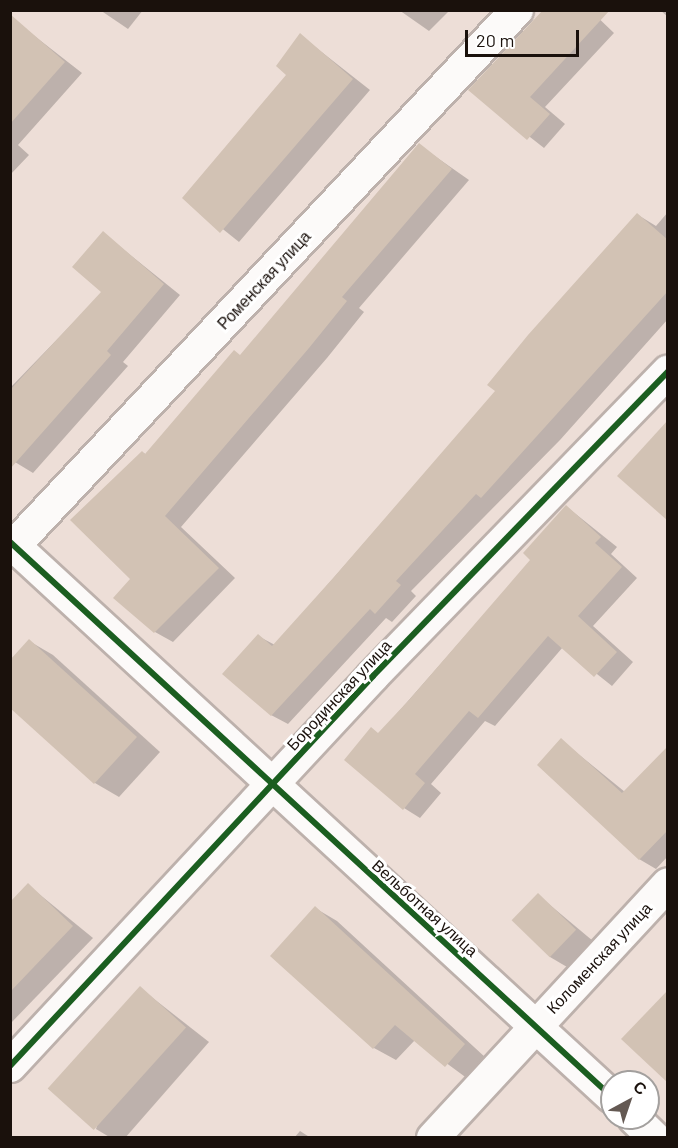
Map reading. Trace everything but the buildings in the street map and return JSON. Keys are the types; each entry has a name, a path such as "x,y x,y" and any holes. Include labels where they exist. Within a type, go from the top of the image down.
{"street":[{"name":"Роменская улица","path":"12,546 517,10"},
{"name":"Бородинская улица","path":"10,1066 668,372"},
{"name":"Вельботная улица","path":"12,546 272,788 600,1086"},
{"name":"Коломенская улица","path":"433,1137 668,884"}],"cycle path":[{"path":"10,1066 373,676 668,372"},
{"path":"10,542 600,1086"}]}
